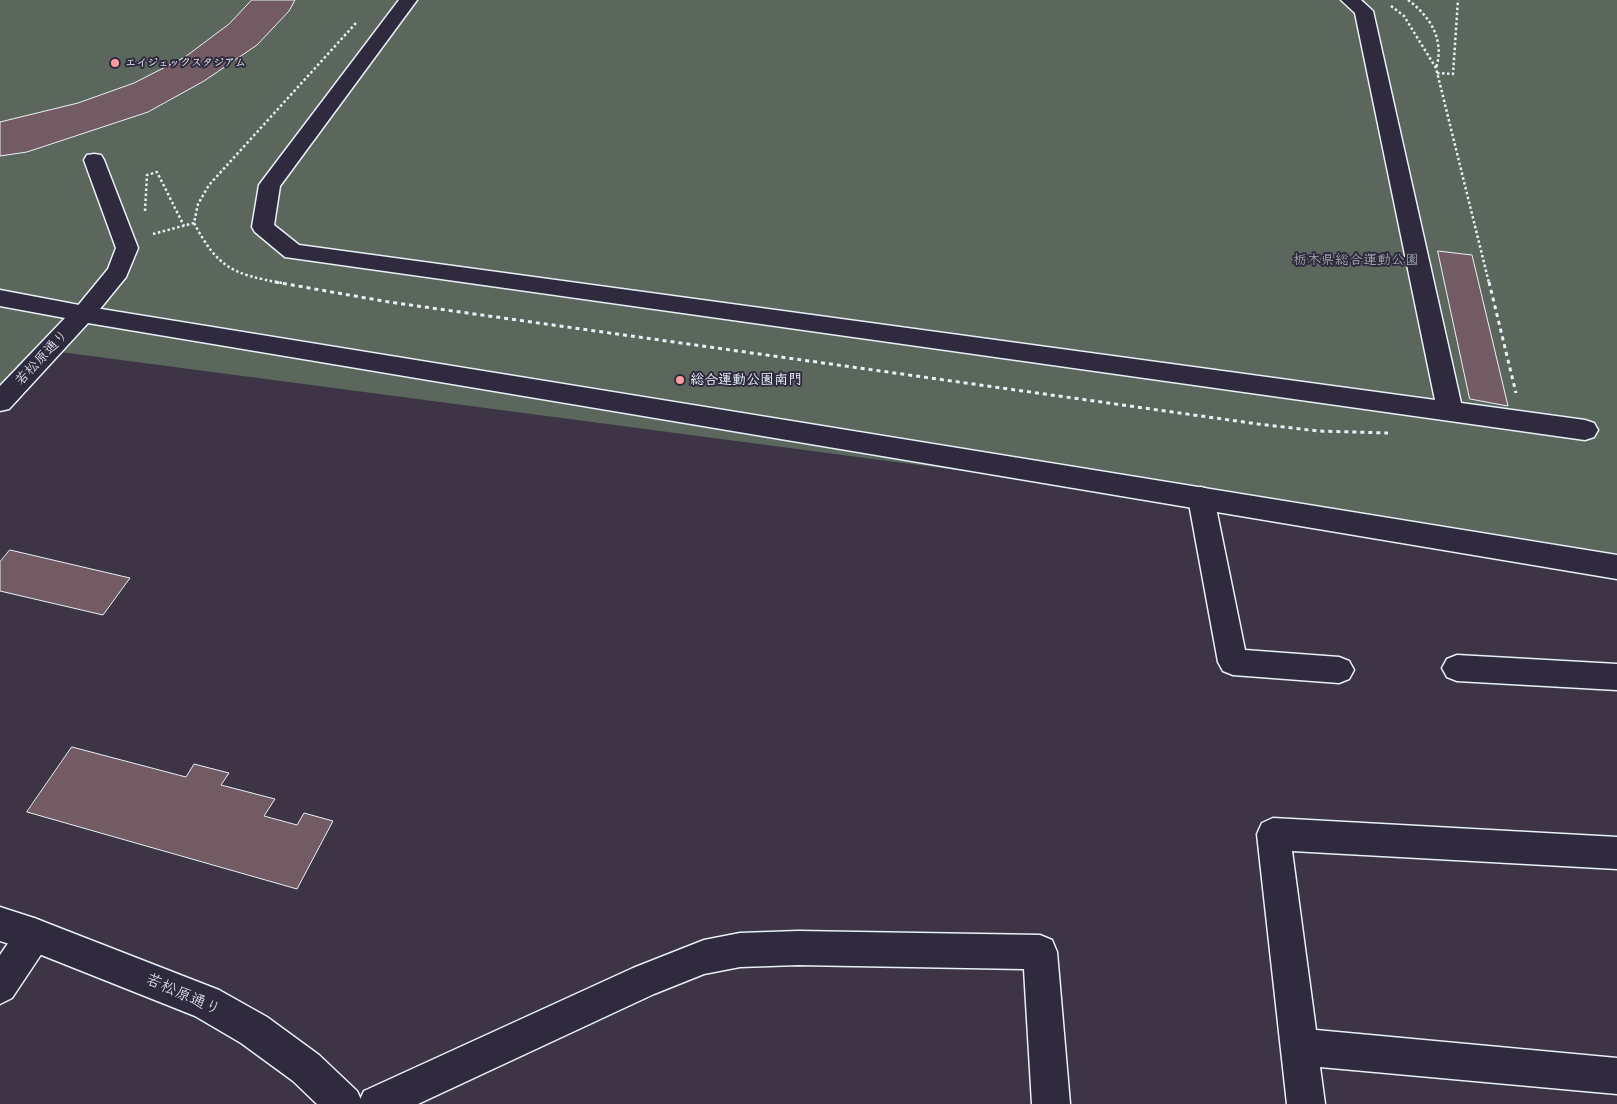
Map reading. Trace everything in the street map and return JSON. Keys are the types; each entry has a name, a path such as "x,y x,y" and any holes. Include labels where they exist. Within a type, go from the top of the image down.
{"street":[{"path":"408,0 270,185 263,227 293,252 1585,430"},
{"path":"1350,0 1364,11 1450,411"},
{"name":"若松原通り","path":"0,402 83,314 118,272 128,248 94,160"},
{"path":"0,298 83,314 1617,567"},
{"path":"1201,498 1233,662 1339,670"},
{"path":"1457,668 1617,677"},
{"path":"1306,1104 1273,834 1617,854"},
{"name":"若松原通り","path":"0,924 206,1003 254,1030 298,1062 344,1104"},
{"path":"0,986 34,936"},
{"path":"377,1104 645,980 704,957 740,950 798,948 1040,952 1051,1104"},
{"path":"1300,1048 1617,1076"}],"path":[{"path":"1408,0 1415,4 1431,21 1438,41 1439,62 1436,68"},
{"path":"1437,73 1453,74 1458,0"},
{"path":"1385,3 1404,16 1436,68 1510,364 1522,422"},
{"path":"358,20 209,185 198,204 194,223 208,249 234,272 279,283 389,302 1258,424 1318,431 1393,433"},
{"path":"144,219 147,175 157,172 184,226"},
{"path":"151,234 194,223"}],"green space":[{"name":"栃木県総合運動公園","path":"0,0 1617,0 1617,557 53,351 0,408"}],"building":[{"path":"252,0 295,0 289,11 257,45 204,81 148,112 27,152 0,156 0,122 78,103 134,83 185,57 229,24"},
{"path":"1438,251 1472,255 1508,406 1470,399"},
{"path":"10,550 130,578 103,615 0,591 0,562"},
{"path":"72,747 186,777 194,764 229,773 221,785 275,799 264,816 297,825 304,813 333,821 297,889 27,812"}],"place":[{"name":"エイジェックスタジアム","path":"115,63"},
{"name":"総合運動公園南門","path":"680,380"}]}
